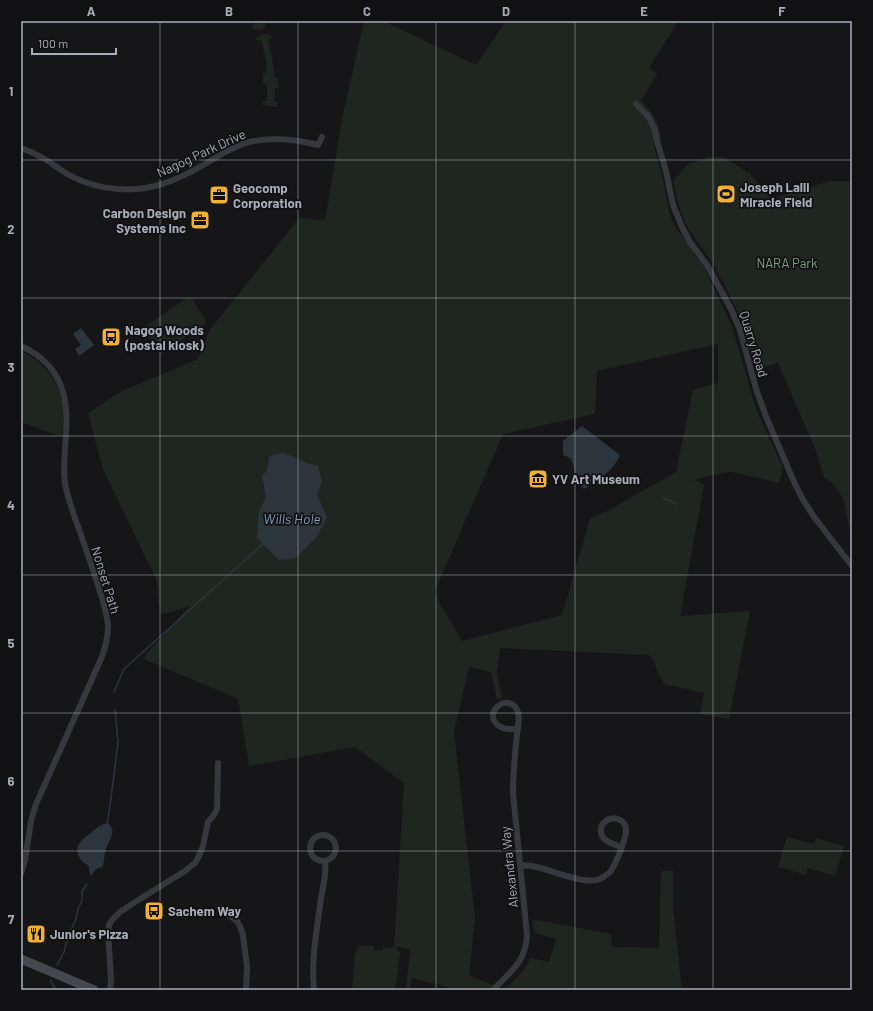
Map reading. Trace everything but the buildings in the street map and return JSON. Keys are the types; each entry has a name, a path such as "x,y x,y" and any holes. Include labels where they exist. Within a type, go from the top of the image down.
{"main road":[{"path":"21,959 94,990"}],"street":[{"name":"Quarry Road","path":"636,104 648,116 654,128 666,171 673,205 682,227 690,242 707,265 731,308 740,330 757,392 795,484 814,517 852,566"},
{"name":"Nagog Park Drive","path":"21,148 38,155 70,175 85,182 126,190 150,187 171,181 186,175 231,149 250,142 271,139 306,142 318,145 322,137"},
{"name":"Nonset Path","path":"21,346 45,362 58,379 63,393 67,415 64,463 65,484 103,602 108,626 107,642 102,659 36,804 31,821 25,860 21,873"},
{"name":"Alexandra Way","path":"493,990 519,963 525,950 526,943 526,925 513,793 518,729 518,713 515,706 510,704 504,703 497,706 493,716 496,724 503,728 518,729"},
{"path":"110,990 109,925 120,912 185,871 195,863 203,846 208,822 217,809 218,763"},
{"path":"520,865 542,868 582,880 591,881 600,879 610,872 615,864 622,847 626,834 626,826 623,822 618,819 610,819 602,826 602,834 606,841 622,847"},
{"path":"320,835 330,837 336,846 336,851 333,857 325,861 317,860 310,852 311,842 320,835"},
{"path":"314,990 312,974 313,956 325,875 325,861"},
{"path":"230,916 237,921 243,935 247,967 246,990"}],"green space":[{"path":"254,21 266,21 266,24 264,28 258,30 253,29 252,26 255,24"},
{"path":"364,21 383,21 476,65 506,21 678,21 649,68 657,74 641,101 654,116 661,135 660,138 662,139 653,142 663,179 670,215 674,225 702,263 731,324 756,409 783,468 779,483 729,472 694,480 704,485 680,616 750,611 729,719 700,714 704,693 664,684 650,655 500,648 497,672 502,698 497,700 491,672 469,667 454,732 475,918 469,975 495,986 491,990 458,990 412,978 410,990 406,990 410,949 395,946 400,953 395,990 352,990 355,954 360,945 373,946 374,950 381,951 383,948 394,947 404,783 355,747 249,766 238,699 144,659 147,653 190,606 161,615 156,579 103,469 88,413 120,392 198,359 209,331 300,217 325,221 342,119","holes":["718,344 718,383 693,390 676,472 609,510 590,518 562,615 462,641 434,593 503,434 595,414 597,371"]},
{"path":"265,34 271,36 272,38 268,40 275,78 278,78 279,88 275,88 274,102 277,102 278,107 262,105 262,101 267,101 267,84 263,84 263,73 267,73 266,60 261,40 257,41 256,38"},
{"name":"NARA Park","path":"708,157 724,157 750,174 772,199 830,181 852,182 852,539 843,498 834,485 824,477 816,451 778,363 757,369 737,310 714,265 689,230 683,218 673,181 687,165"},
{"path":"190,296 207,322 161,354 143,328"},
{"path":"21,351 28,354 40,363 55,382 61,396 63,406 62,437 21,422"},
{"path":"787,837 814,844 816,838 844,846 835,876 808,868 806,875 778,867"},
{"path":"661,871 673,871 673,907 682,990 505,990 524,970 530,958 549,962 556,939 534,933 532,919 611,934 612,947 659,948"}],"water":[{"path":"81,328 94,345 79,356 75,349 81,345 73,334"},
{"path":"582,426 620,455 610,470 600,479 584,489 575,478 574,467 570,458 563,455 563,441"},
{"name":"Wills Hole","path":"283,452 307,463 318,466 322,481 317,495 327,517 318,535 296,558 279,560 257,538 259,511 266,498 262,476 267,470 269,457"},
{"path":"107,823 112,828 111,839 105,851 103,866 95,870 92,875 90,874 89,867 82,861 77,853 78,846 82,840 99,826"}],"waterway":[{"path":"663,498 677,504"},
{"path":"114,692 124,669 263,544"},
{"path":"107,825 118,742 115,710"},
{"path":"57,965 64,952 69,934 82,901 82,892 87,884"},
{"path":"51,980 56,990"}],"place":[{"name":"Joseph Lalli Miracle Field","path":"726,194"},
{"name":"Geocomp Corporation","path":"219,195"},
{"name":"Carbon Design Systems Inc","path":"200,220"},
{"name":"Nagog Woods (postal kiosk)","path":"111,337"},
{"name":"YV Art Museum","path":"538,479"},
{"name":"Sachem Way","path":"154,911"},
{"name":"Junior's Pizza","path":"36,934"}]}
